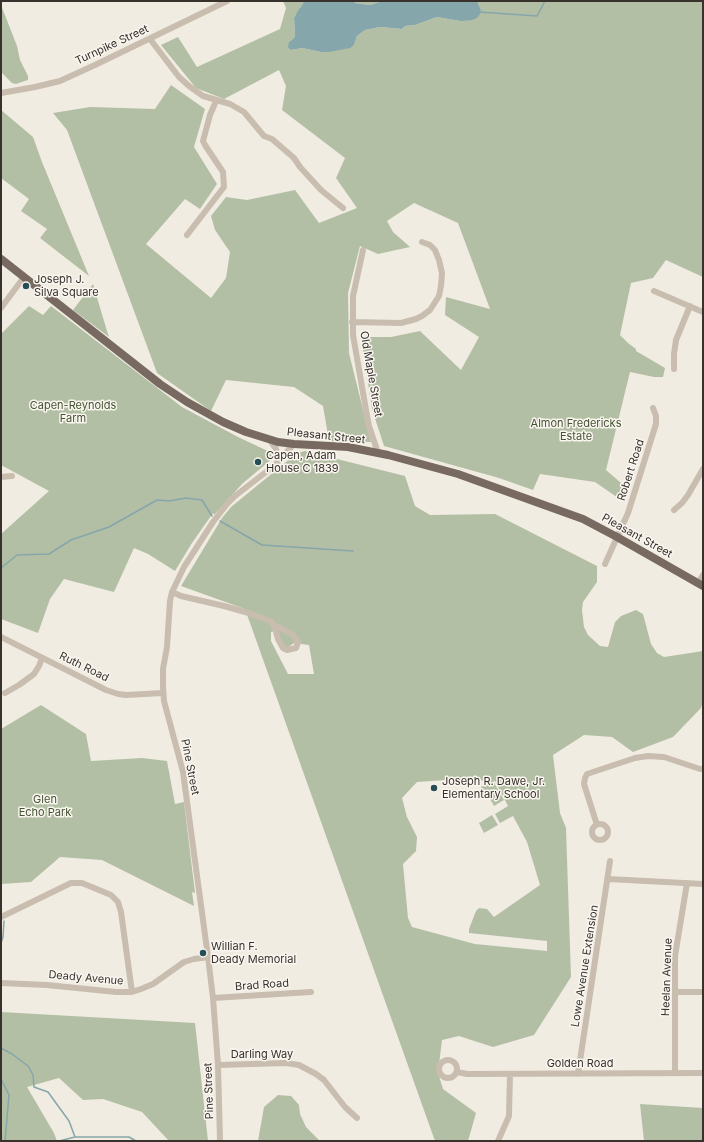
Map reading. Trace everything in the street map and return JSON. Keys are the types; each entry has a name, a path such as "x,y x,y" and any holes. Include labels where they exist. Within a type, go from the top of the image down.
{"main road":[{"name":"Pleasant Street","path":"1,259 160,384 175,395 223,422 270,440 294,444 348,447 421,464 465,477 583,519 700,585"}],"street":[{"name":"Turnpike Street","path":"1,93 60,81 95,66 227,1"},
{"path":"150,39 179,77 189,86 203,96 230,104 244,112 264,136 272,139 289,153 320,190 343,208"},
{"path":"187,235 224,187 223,172 203,141 210,115 216,101"},
{"path":"352,322 401,322 416,319 430,310 439,296 442,273 435,250 430,245 422,242"},
{"name":"Old Maple Street","path":"363,250 353,296 352,322 354,347 366,410 378,453"},
{"path":"1,308 24,277"},
{"path":"654,291 703,312"},
{"path":"674,369 676,340 690,306"},
{"name":"Robert Road","path":"605,564 628,513 656,424 656,416 653,408"},
{"path":"270,440 276,449 278,462"},
{"name":"Pine Street","path":"220,1141 218,1065 208,957 183,772 167,712 163,693 162,674 166,652 170,601 172,592 184,567 221,511 236,496 278,462 294,444"},
{"path":"674,510 682,503 703,469"},
{"path":"1,477 12,476"},
{"path":"700,585 703,575"},
{"path":"172,592 181,596 249,613 272,622 273,625 275,628 278,639 283,648 286,650 296,648 298,642 293,635 273,625"},
{"name":"Ruth Road","path":"1,636 94,685 112,692 132,695 163,693"},
{"path":"5,693 30,677 39,666 42,658"},
{"path":"597,825 584,784 587,774 634,758 648,756 664,757 703,769"},
{"name":"Lowe Avenue Extension","path":"578,1074 610,861"},
{"path":"608,880 703,884"},
{"path":"1,917 71,883 82,883 111,894 118,902 122,912 132,992"},
{"name":"Heelan Avenue","path":"675,1073 675,956 687,883"},
{"name":"Deady Avenue","path":"1,983 132,992 153,984 176,967 189,960 208,957"},
{"name":"Brad Road","path":"213,998 311,992"},
{"path":"675,992 703,992"},
{"name":"Darling Way","path":"218,1065 286,1063 299,1065 324,1080 345,1107 357,1118"},
{"name":"Golden Road","path":"456,1072 463,1074 703,1073"},
{"path":"498,1141 509,1116 510,1074"}],"green space":[{"name":"Almon Fredericks Estate","path":"283,1 304,1 294,18 295,35 289,42 291,50 302,48 321,52 354,45 357,36 365,30 380,27 402,29 405,26 415,25 437,17 460,21 481,10 477,1 703,1 703,277 666,260 653,278 631,283 620,335 636,349 636,351 665,368 663,377 654,377 630,372 606,470 628,489 624,502 595,482 540,474 533,490 499,478 384,446 372,409 361,337 391,337 420,331 461,370 479,337 445,315 446,297 490,309 458,223 414,203 387,221 393,232 410,247 378,254 360,246 348,293 349,353 371,442 329,441 323,406 294,387 226,380 211,411 157,373 67,130 53,113 90,107 155,109 171,85 205,109 194,147 217,184 200,209 185,199 146,244 211,298 226,278 230,252 215,230 211,216 226,197 247,200 295,190 319,223 357,208 336,178 345,158 282,110 286,86 279,70 224,99 196,88 161,45 178,37 197,67 280,29 286,8"},
{"path":"353,1 382,1 370,5 355,3"},
{"path":"1,5 17,46 20,60 28,76 28,80 16,84 12,83 1,72"},
{"path":"1,110 33,137 89,276 40,238 47,229 21,211 29,199 1,178"},
{"path":"93,284 107,331 109,337 73,310"},
{"name":"Capen-Reynolds Farm","path":"29,306 43,315 51,306 182,407 238,437 272,453 273,458 242,484 214,515 213,513 175,571 148,554 134,548 114,592 64,579 50,599 38,633 1,619 1,534 49,491 1,465 1,334"},
{"path":"305,451 405,476 415,506 430,515 495,514 597,566 597,582 583,602 582,610 584,627 588,635 600,646 608,647 615,622 621,616 636,610 643,614 651,644 657,653 664,657 703,651 703,701 701,708 673,737 633,752 612,737 584,735 553,755 560,813 566,828 571,977 534,1035 493,1047 459,1036 442,1040 438,1073 443,1089 476,1113 468,1141 435,1141 245,609 181,586 222,518 231,507 297,453","holes":["274,631 287,648 294,643 309,645 314,674 288,674 271,641 271,632","461,779 490,781 481,787 483,791 485,790 494,806 504,800 493,781 495,781 508,806 495,814 500,823 513,816 527,842 540,885 494,917 487,909 479,908 476,911 469,929 469,933 547,941 547,951 475,944 412,927 408,918 403,864 416,851 417,837 407,817 402,798 417,782"]},
{"name":"Glen Echo Park","path":"41,705 86,734 91,761 142,758 167,761 175,804 184,802 195,893 192,892 194,906 102,860 60,857 31,882 1,884 1,729"},
{"path":"492,815 498,825 484,833 479,823"},
{"path":"1,1012 195,1023 208,1141 169,1141 142,1112 103,1099 83,1100 59,1078 27,1087 54,1133 57,1141 1,1141"},
{"path":"278,1095 291,1096 299,1105 300,1114 306,1127 320,1141 258,1141 264,1107"},
{"path":"640,1104 703,1108 703,1141 644,1141"}],"water":[{"path":"304,1 353,1 355,3 370,5 382,1 477,1 481,10 477,18 472,20 460,21 437,17 415,25 405,26 402,29 380,27 365,30 357,36 354,45 350,48 329,52 302,48 291,50 288,47 289,42 295,35 294,18"}],"waterway":[{"path":"479,12 537,16 545,1"},
{"path":"1,568 17,555 49,554 71,540 109,527 157,500 169,501 186,498 202,500 212,516"},
{"path":"220,521 262,545 353,551"},
{"path":"1,943 4,921"},
{"path":"1,1048 28,1066 33,1075 34,1087 48,1092 69,1121 75,1137"},
{"path":"1,1080 9,1095 5,1141"},
{"path":"59,1141 75,1137 129,1137 136,1141"}],"place":[{"name":"Joseph J. Silva Square","path":"26,286"},
{"name":"Capen, Adam House C 1839","path":"258,462"},
{"name":"Joseph R. Dawe, Jr. Elementary School","path":"434,788"},
{"name":"Willian F. Deady Memorial","path":"203,953"}]}
